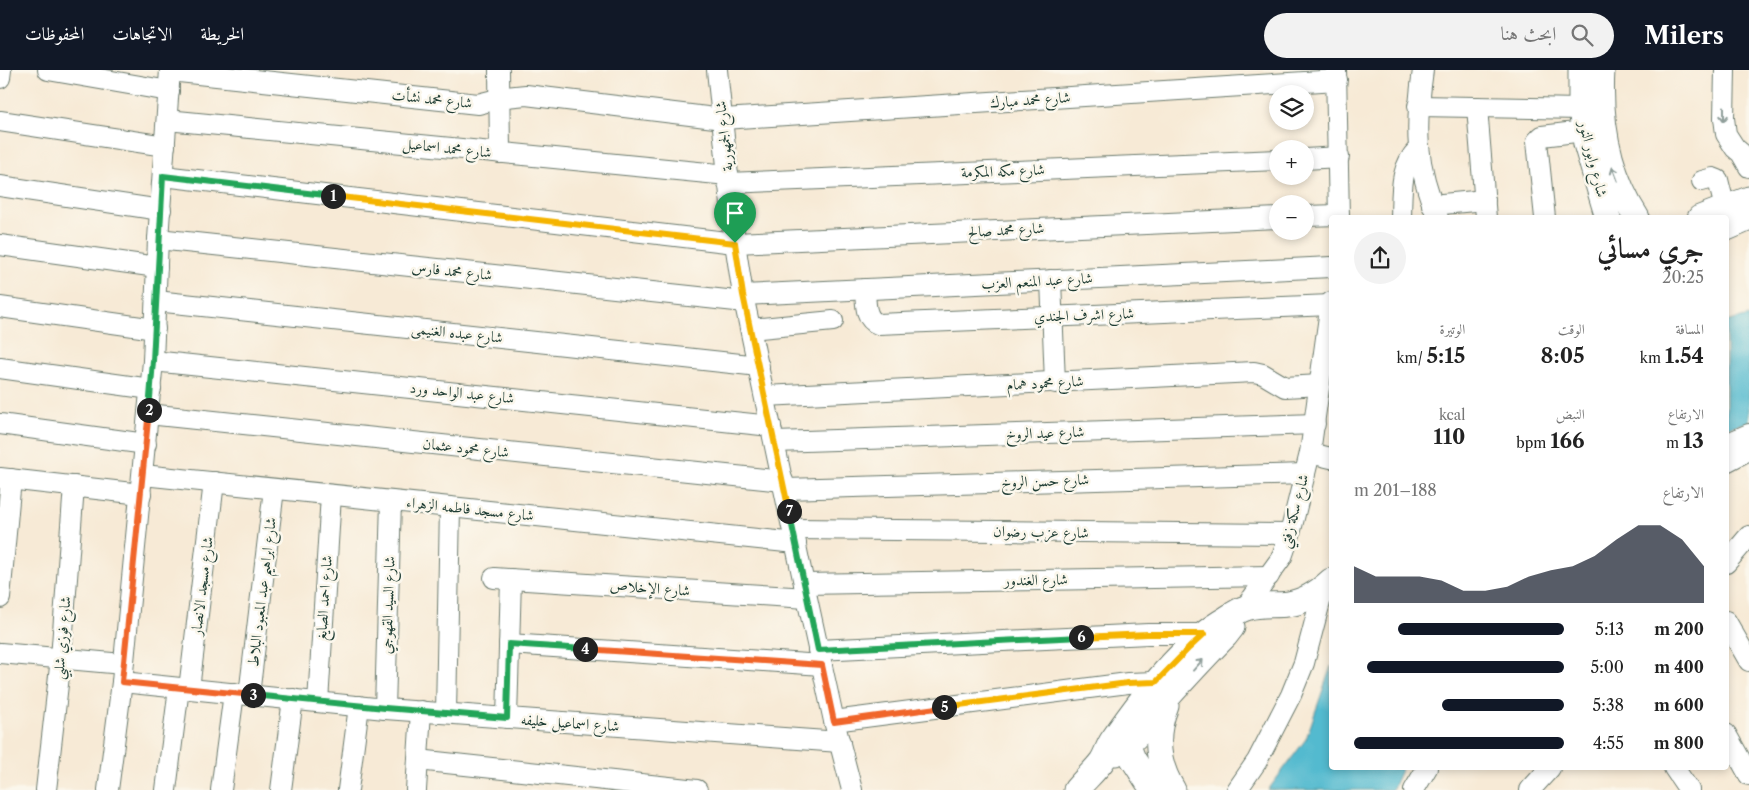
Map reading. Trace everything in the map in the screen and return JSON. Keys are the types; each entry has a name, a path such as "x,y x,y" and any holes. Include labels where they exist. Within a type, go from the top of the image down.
{"main road":[{"name":"شارع وابور النور","path":"1581,70 1583,120 1590,158 1607,215"},
{"name":"شارع وابور النور","path":"1602,70 1601,102 1607,146 1621,189 1635,215"},
{"path":"1729,217 1749,199"},
{"path":"1173,790 1162,768 1158,739 1164,687 1225,636 1245,608 1300,601 1328,584"},
{"name":"شارع سكة زفتي","path":"1073,789 1102,761 1111,742 1124,737 1164,687 1189,648 1204,634 1245,608"},
{"path":"1124,737 1139,770 1153,790"}],"street":[{"path":"0,78 1,70"},
{"path":"48,70 169,91"},
{"path":"108,790 151,389 158,239 170,70"},
{"name":"شارع محمد نشأت","path":"170,70 478,104 526,95 723,119"},
{"path":"499,70 500,153"},
{"name":"شارع الجمهورية","path":"717,70 735,243 744,299 805,591 834,722 852,790"},
{"path":"1424,70 1418,106 1418,149 1423,177 1435,211 1485,208 1477,107"},
{"path":"1724,70 1724,126 1730,142 1746,153"},
{"path":"1337,75 1339,215"},
{"name":"شارع محمد مبارك","path":"723,119 1337,75"},
{"path":"1418,106 1477,107 1583,120"},
{"name":"شارع محمد اسماعيل","path":"167,120 500,153 728,179"},
{"path":"1545,215 1537,141 1542,136 1583,120"},
{"path":"0,121 165,146"},
{"path":"1401,215 1404,172 1418,149"},
{"path":"1314,158 1339,157"},
{"name":"شارع مكه المكرمة","path":"728,179 1269,160"},
{"name":"شارع محمد صالح","path":"163,176 735,243 1269,218"},
{"path":"1702,182 1714,178 1718,180 1725,215"},
{"path":"0,186 160,210"},
{"path":"1314,216 1329,216"},
{"path":"1729,220 1749,221"},
{"name":"شارع محمد فارس","path":"158,239 744,299"},
{"path":"0,245 157,267"},
{"name":"شارع عبد المنعم العزب","path":"744,299 865,289 1329,267"},
{"path":"1051,280 1055,383"},
{"name":"شارع اشرف الجندي","path":"865,289 869,317 874,323 878,324 1329,303"},
{"name":"شارع عبده الغنيمى","path":"156,301 759,366"},
{"path":"0,307 155,330"},
{"path":"751,329 833,321"},
{"name":"شارع سكة زفتي","path":"1245,608 1282,556 1290,534 1321,412 1320,385 1329,335"},
{"name":"شارع عبد الواحد ورد","path":"153,361 773,434"},
{"path":"0,368 151,389"},
{"name":"شارع محمود همام","path":"765,396 1254,372 1263,374 1285,387 1320,385"},
{"name":"شارع عيد الروخ","path":"773,434 1321,412"},
{"name":"شارع محمود عثمان","path":"148,414 784,485"},
{"path":"0,424 146,444"},
{"path":"1729,443 1749,434"},
{"path":"1729,460 1749,450"},
{"path":"1310,453 1329,458"},
{"name":"شارع حسن الروخ","path":"784,485 1305,474"},
{"path":"0,598 5,478"},
{"name":"شارع مسجد فاطمه الزهراء","path":"5,478 74,486 214,482 450,507 794,536"},
{"name":"شارع مسجد الانصار","path":"166,790 184,688 214,482"},
{"name":"شارع فوزي شلبي","path":"46,790 60,658 74,486"},
{"name":"شارع ابراهيم عبد المعبود البلاط","path":"221,790 241,694 274,489"},
{"name":"شارع احمد الصايغ","path":"318,702 331,495"},
{"name":"شارع السيد القهوجي","path":"385,708 391,501"},
{"path":"446,713 450,507"},
{"name":"شارع عزب رضوان","path":"794,536 1290,534"},
{"path":"1729,559 1749,536"},
{"name":"شارع الغندور","path":"805,591 1269,576"},
{"name":"شارع الإخلاص","path":"509,644 503,579 805,591"},
{"path":"1237,790 1257,761 1291,696 1304,663 1328,584"},
{"path":"1729,626 1749,661"},
{"path":"507,718 509,644 820,658 1148,634 1204,634"},
{"name":"شارع اسماعيل خليفه","path":"0,652 60,658 184,688 358,706 840,742"},
{"path":"834,722 1128,683 1164,687"},
{"path":"281,790 293,699"},
{"path":"348,790 358,706"},
{"path":"416,790 422,711"},
{"path":"1729,739 1749,775"},
{"path":"418,760 697,790"},
{"path":"1414,790 1426,770"},
{"path":"1430,790 1441,770"},
{"path":"1530,790 1548,770"},
{"path":"1675,770 1689,790"}],"water":[{"path":"1749,316 1749,422 1729,427 1729,321"},
{"path":"1329,672 1329,770 1401,770 1392,790 1268,790 1306,739"}],"route":[{"path":"163,176 735,243 743,295 818,650 1148,634 1204,634 1156,682 1128,683 834,722 822,665 509,644 507,718 122,682 153,361 158,239 163,176"}]}
